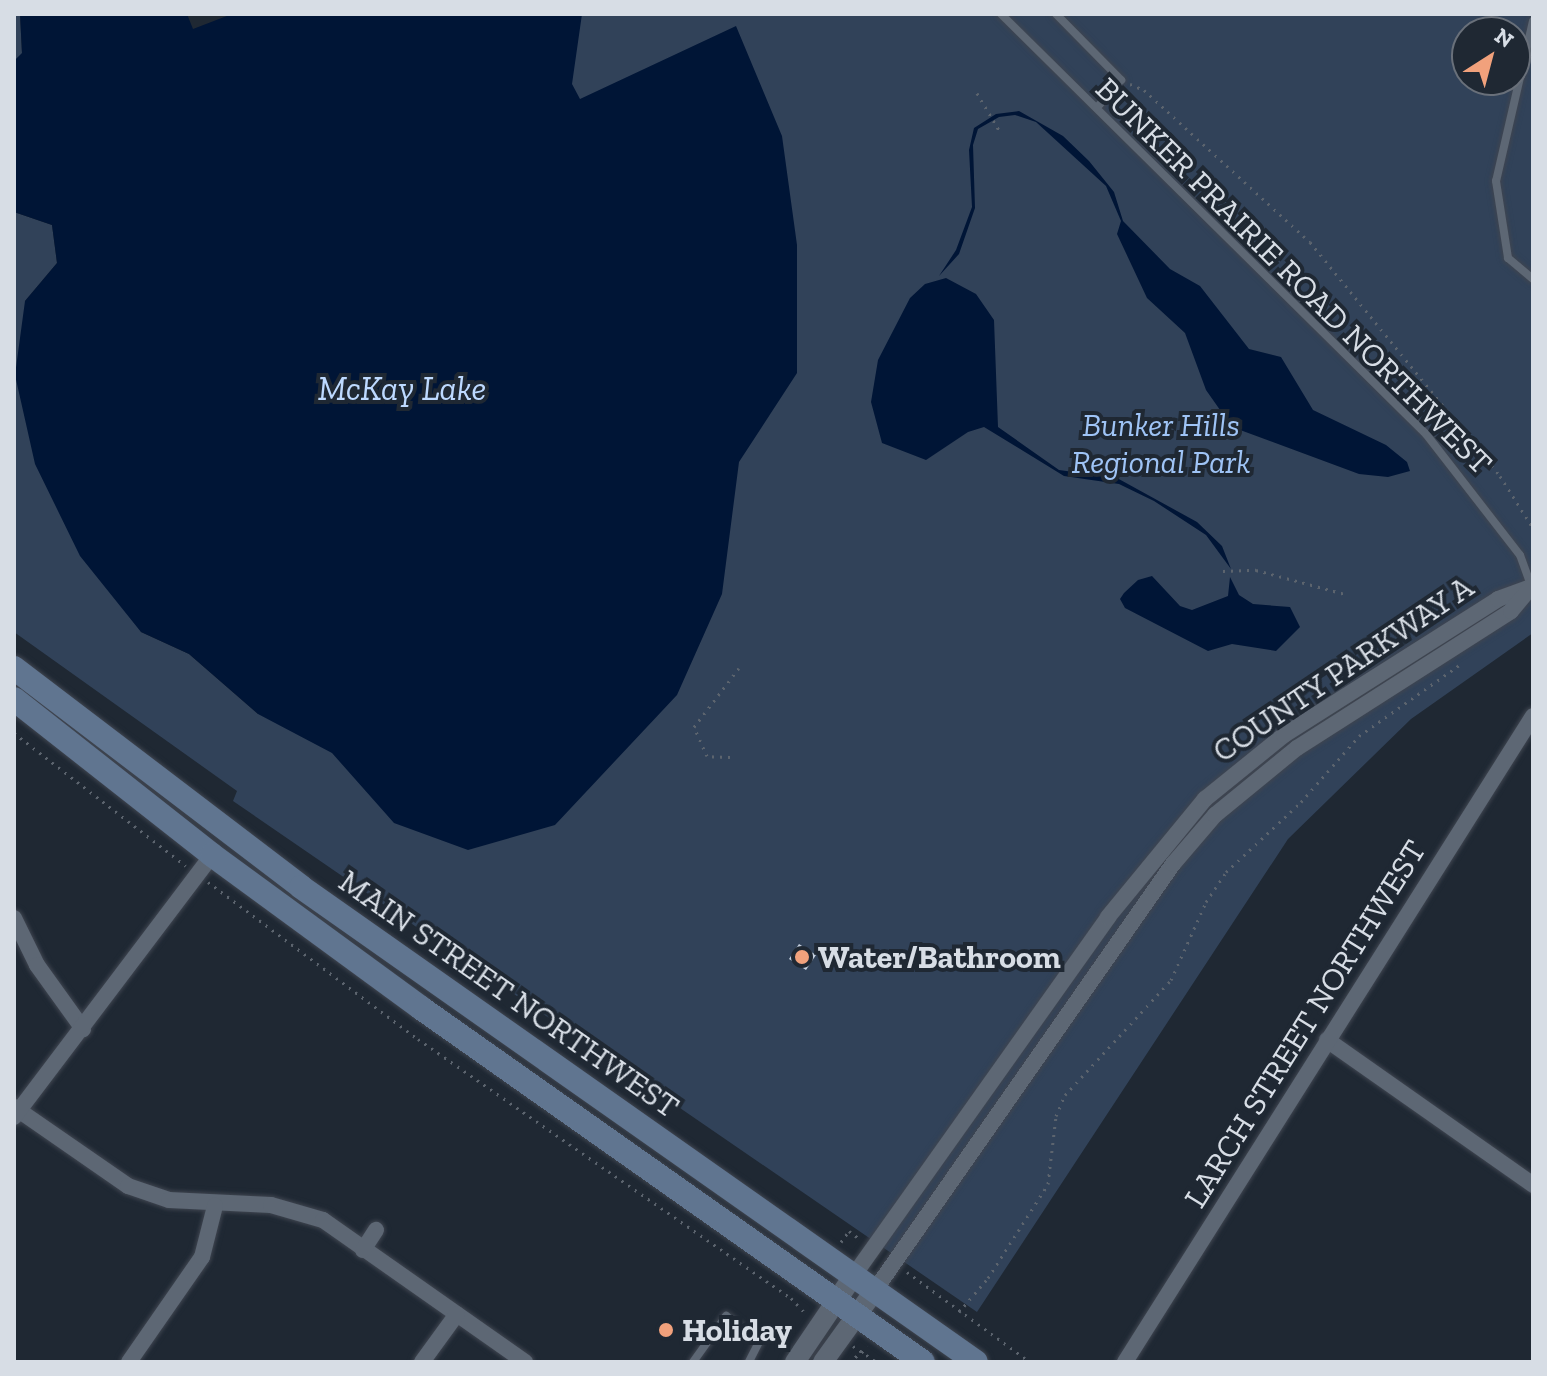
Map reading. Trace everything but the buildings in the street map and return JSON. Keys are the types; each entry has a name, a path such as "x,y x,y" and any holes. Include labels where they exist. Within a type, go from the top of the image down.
{"main road":[{"name":"MAIN STREET NORTHWEST","path":"14,668 301,887 976,1362"},
{"name":"MAIN STREET NORTHWEST","path":"14,699 212,855 923,1362"}],"street":[{"name":"COUNTY PARKWAY A","path":"854,1275 1108,917 1205,799 1249,760 1333,703 1513,590 1532,587"},
{"name":"COUNTY PARKWAY A","path":"875,1290 1173,864 1215,815 1297,748 1511,611 1532,587"},
{"name":"LARCH STREET NORTHWEST","path":"1125,1362 1533,716"},
{"path":"212,855 83,1029 16,1112 128,1186 169,1200 215,1206 271,1205 304,1212 525,1362"},
{"path":"14,918 37,965 83,1029"},
{"path":"1327,1040 1533,1185"},
{"path":"129,1362 202,1257 215,1206"},
{"path":"363,1250 376,1230"},
{"path":"795,1362 854,1275"},
{"path":"823,1362 875,1290"},
{"path":"422,1362 457,1314"}],"lane":[{"name":"BUNKER PRAIRIE ROAD NORTHWEST","path":"1001,14 1426,434 1520,555 1532,587"},
{"path":"1056,14 1121,80 1097,108"},
{"path":"1533,21 1496,181 1508,258 1533,279"},
{"path":"693,1362 726,1316 759,1342 749,1362"}],"path":[{"path":"1121,80 1144,90 1310,242 1500,476 1533,528"},
{"path":"977,93 999,130"},
{"path":"1223,571 1256,570 1345,594"},
{"path":"959,1312 988,1278 1048,1184 1056,1116 1065,1095 1171,980 1206,902 1226,872 1301,802 1359,736 1470,657"},
{"path":"730,757 707,756 694,727 739,668"},
{"path":"14,733 179,861"},
{"path":"210,884 418,1039 791,1298 795,1307"},
{"path":"915,1280 1030,1362"},
{"path":"849,1362 863,1353 877,1362"}],"green space":[{"path":"14,14 20,14 22,54 14,61"},
{"name":"Bunker Hills Regional Park","path":"557,14 1533,14 1533,633 1411,719 1288,839 977,1312 233,801 237,791 14,632 14,212 52,225 57,263 25,301 141,632 189,654 258,714"}],"water":[{"name":"McKay Lake","path":"20,14 187,14 193,29 232,14 582,14 572,84 580,99 736,26 782,136 797,245 797,373 739,462 722,594 677,695 555,825 468,850 394,823 332,753 258,714 189,654 141,632 80,556 35,464 15,375 25,301 57,263 52,225 14,212 14,61 22,53"},
{"path":"1019,111 1063,136 1089,161 1114,192 1123,221 1170,269 1200,286 1249,349 1281,357 1313,410 1386,445 1407,462 1410,471 1388,477 1359,474 1232,427 1206,390 1185,333 1147,298 1117,234 1121,221 1106,186 1036,122 1015,115 999,117 978,129 973,145 975,208 959,254 939,276 956,250 972,207 969,150 974,128 996,114"},
{"path":"946,278 976,294 994,320 998,427 1059,470 1117,478 1197,522 1222,546 1231,569 1206,535 1154,501 1119,484 1064,476 984,427 968,432 926,460 882,443 871,402 878,360 910,298 925,284"},
{"path":"1152,576 1180,606 1192,610 1228,596 1230,577 1239,595 1253,604 1290,607 1300,627 1276,651 1232,644 1208,651 1125,608 1120,599 1124,593 1138,580"}],"place":[{"name":"Water/Bathroom","path":"802,957"},
{"name":"Holiday","path":"666,1330"}]}
